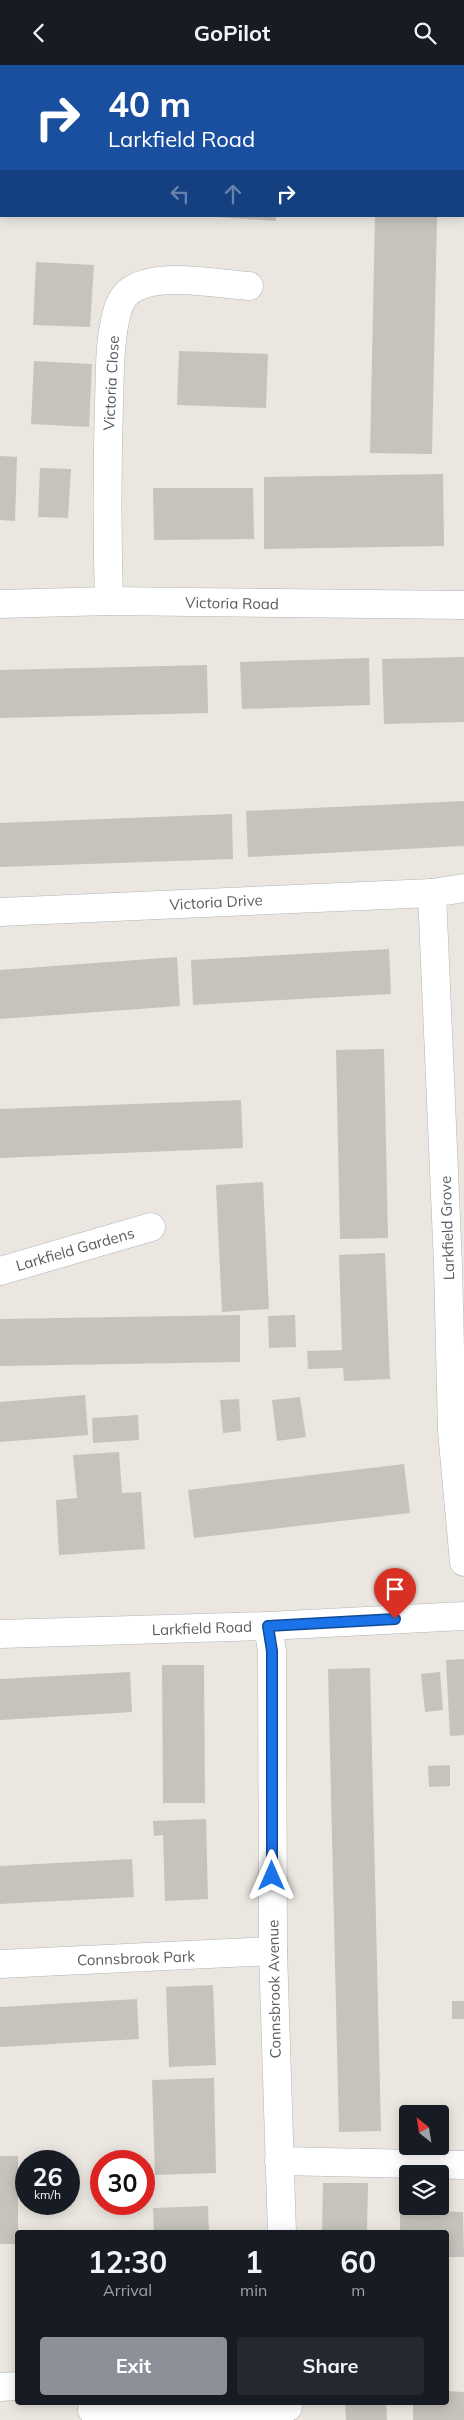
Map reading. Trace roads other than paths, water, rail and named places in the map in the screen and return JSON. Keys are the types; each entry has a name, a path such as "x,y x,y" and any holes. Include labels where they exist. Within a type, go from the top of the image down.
{"street":[{"name":"Victoria Close","path":"108,601 107,451 111,347 120,303 131,289 145,283 163,280 249,286"},
{"name":"Victoria Road","path":"0,604 108,601 464,605"},
{"name":"Victoria Drive","path":"0,912 432,893 464,888"},
{"name":"Larkfield Grove","path":"432,893 448,1264 452,1431 464,1562"},
{"name":"Larkfield Gardens","path":"0,1271 151,1227"},
{"name":"Larkfield Road","path":"0,1634 268,1626 464,1616"},
{"name":"Connsbrook Avenue","path":"268,1626 272,1651 273,1951 282,2230"},
{"name":"Connsbrook Park","path":"0,1964 273,1951"},
{"path":"279,2161 464,2165"},
{"path":"0,2387 15,2386"},
{"path":"88,2411 288,2410"}]}
